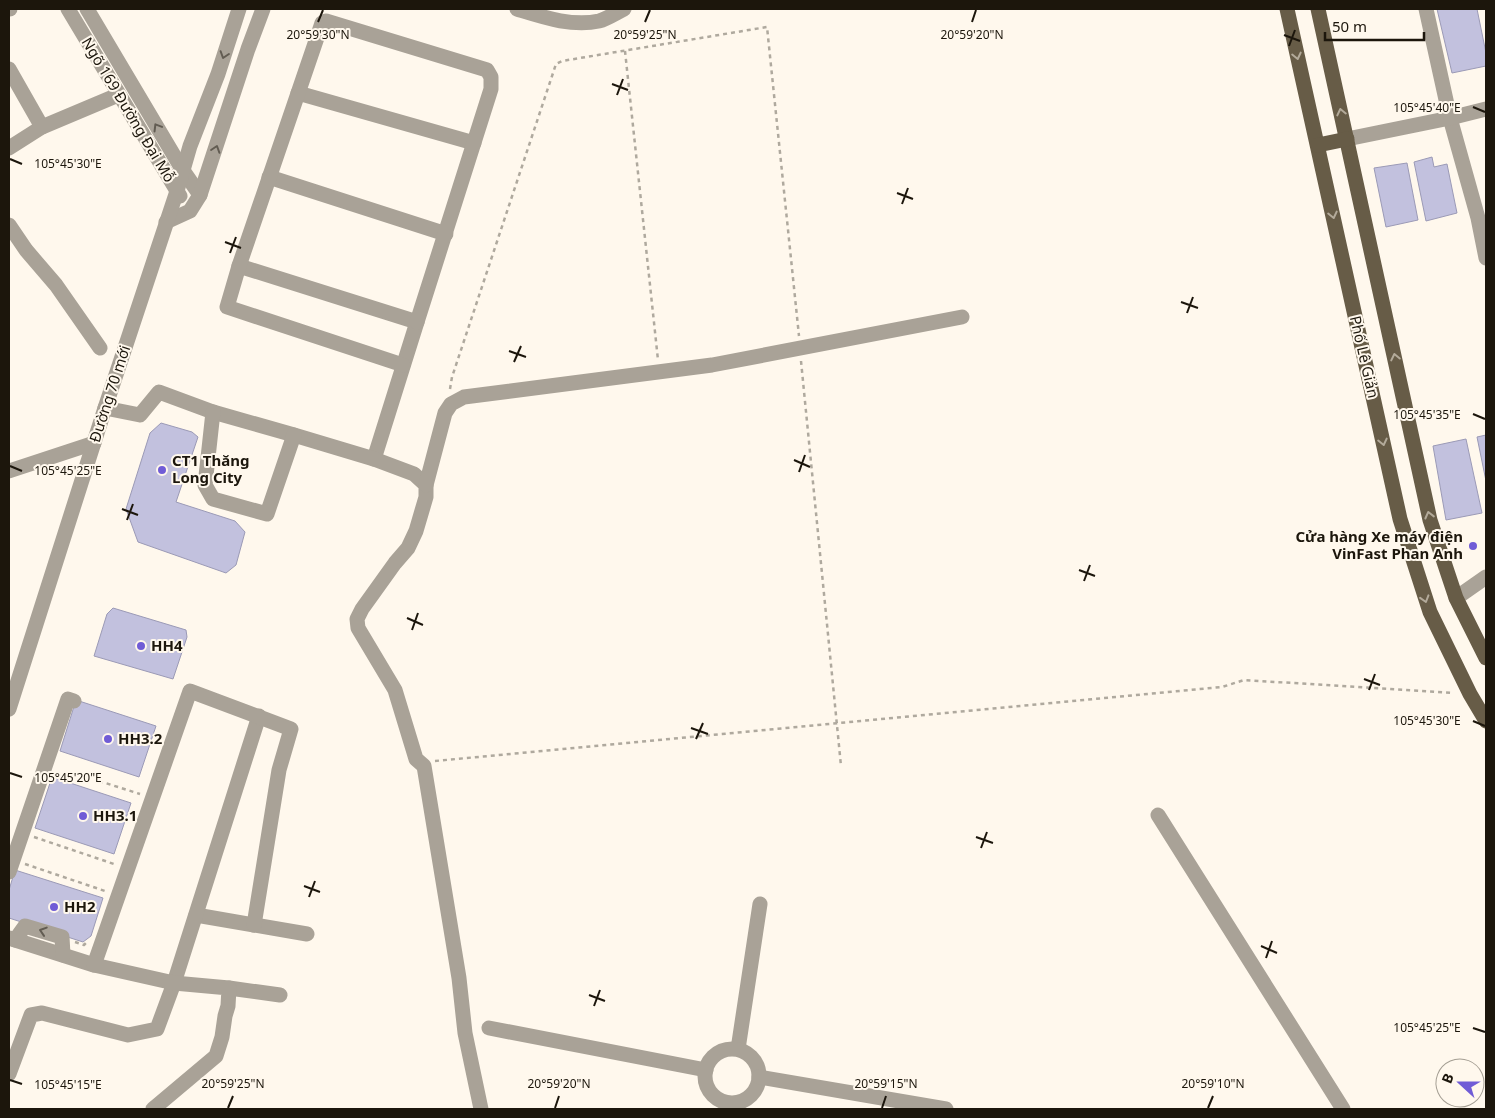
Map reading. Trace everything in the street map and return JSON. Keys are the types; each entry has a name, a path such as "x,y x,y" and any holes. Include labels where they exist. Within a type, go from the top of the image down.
{"main road":[{"name":"Phố Lê Giản","path":"1287,9 1400,519 1430,612 1470,694 1486,721"},
{"name":"Phố Lê Giản","path":"1318,9 1430,520 1456,598 1486,658"},
{"path":"1318,146 1348,139"}],"street":[{"name":"Ngõ 169 Đường Đại Mỗ","path":"68,9 118,95 190,211"},
{"name":"Ngõ 169 Đường Đại Mỗ","path":"87,9 182,169 200,195"},
{"name":"Đường 70 mới","path":"9,709 105,408 177,191 182,169 218,74 239,9"},
{"path":"166,222 190,211 200,195 248,48 263,9"},
{"path":"518,9 576,23 600,21 624,9"},
{"path":"1426,9 1450,118 1482,217 1486,258"},
{"path":"374,459 491,89 491,77 487,70 326,21 322,23 239,266 227,307 403,365"},
{"path":"9,69 42,127"},
{"path":"298,93 474,143"},
{"path":"9,148 42,127 118,95"},
{"path":"1348,139 1450,118 1486,108"},
{"path":"269,177 446,234"},
{"path":"9,225 26,250 72,306 100,348"},
{"path":"239,266 417,322"},
{"path":"481,1109 466,1032 459,978 424,766 416,759 395,690 358,628 357,619 394,563 408,548 416,531 424,508 426,485 445,413 451,404 464,397 712,365 962,317"},
{"path":"105,408 140,415 159,392 213,412 374,459 414,474 426,485"},
{"path":"213,412 205,485 214,499 267,514 294,435"},
{"path":"9,471 94,443"},
{"path":"1456,598 1486,577"},
{"path":"94,965 190,691 291,729 279,770 254,925"},
{"path":"11,869 27,828 68,699 74,701"},
{"path":"9,1074 31,1015 42,1013 128,1035 157,1028 174,984 259,716"},
{"path":"1158,815 1343,1109"},
{"path":"738,1049 760,904"},
{"path":"196,915 307,934"},
{"path":"63,955 62,937 25,926 12,939 94,965 174,984 229,988 280,995"},
{"path":"153,1109 216,1056 228,1006 229,988"},
{"path":"489,1028 706,1070"},
{"path":"730,1049 738,1049 747,1053 754,1060 758,1068 759,1077 757,1086 752,1094 744,1100 726,1106 712,1094 707,1086 706,1070 714,1055 730,1049"},
{"path":"759,1077 946,1109"}],"path":[{"path":"445,413 452,377 556,64 562,61 767,27 842,766"},
{"path":"625,50 659,372"},
{"path":"416,759 428,761 1222,687 1244,680 1470,694"},
{"path":"99,780 152,798"},
{"path":"27,828 127,869"},
{"path":"11,869 118,896"},
{"path":"62,937 84,945 91,939"}],"building":[{"path":"1437,9 1477,9 1486,53 1486,66 1452,73"},
{"path":"1432,157 1434,167 1447,164 1457,213 1426,221 1414,162"},
{"path":"1407,163 1418,220 1386,227 1374,168"},
{"name":"CT1 Thăng Long City","path":"161,423 192,432 198,437 176,502 235,521 245,532 236,565 226,573 138,542 126,509 150,433"},
{"path":"1486,435 1486,481 1477,437"},
{"path":"1466,439 1482,513 1446,520 1433,446"},
{"name":"HH4","path":"113,608 186,630 187,637 173,679 94,656 107,614"},
{"name":"HH3.2","path":"76,700 156,726 139,777 60,751"},
{"name":"HH3.1","path":"52,777 131,803 114,854 35,828"},
{"name":"HH2","path":"15,870 103,898 91,936 83,942 9,918 9,890"}],"place":[{"name":"CT1 Thăng Long City","path":"162,470"},
{"name":"Cửa hàng Xe máy điện VinFast Phan Anh","path":"1473,546"},
{"name":"HH4","path":"141,646"},
{"name":"HH3.2","path":"108,739"},
{"name":"HH3.1","path":"83,816"},
{"name":"HH2","path":"54,907"}]}
